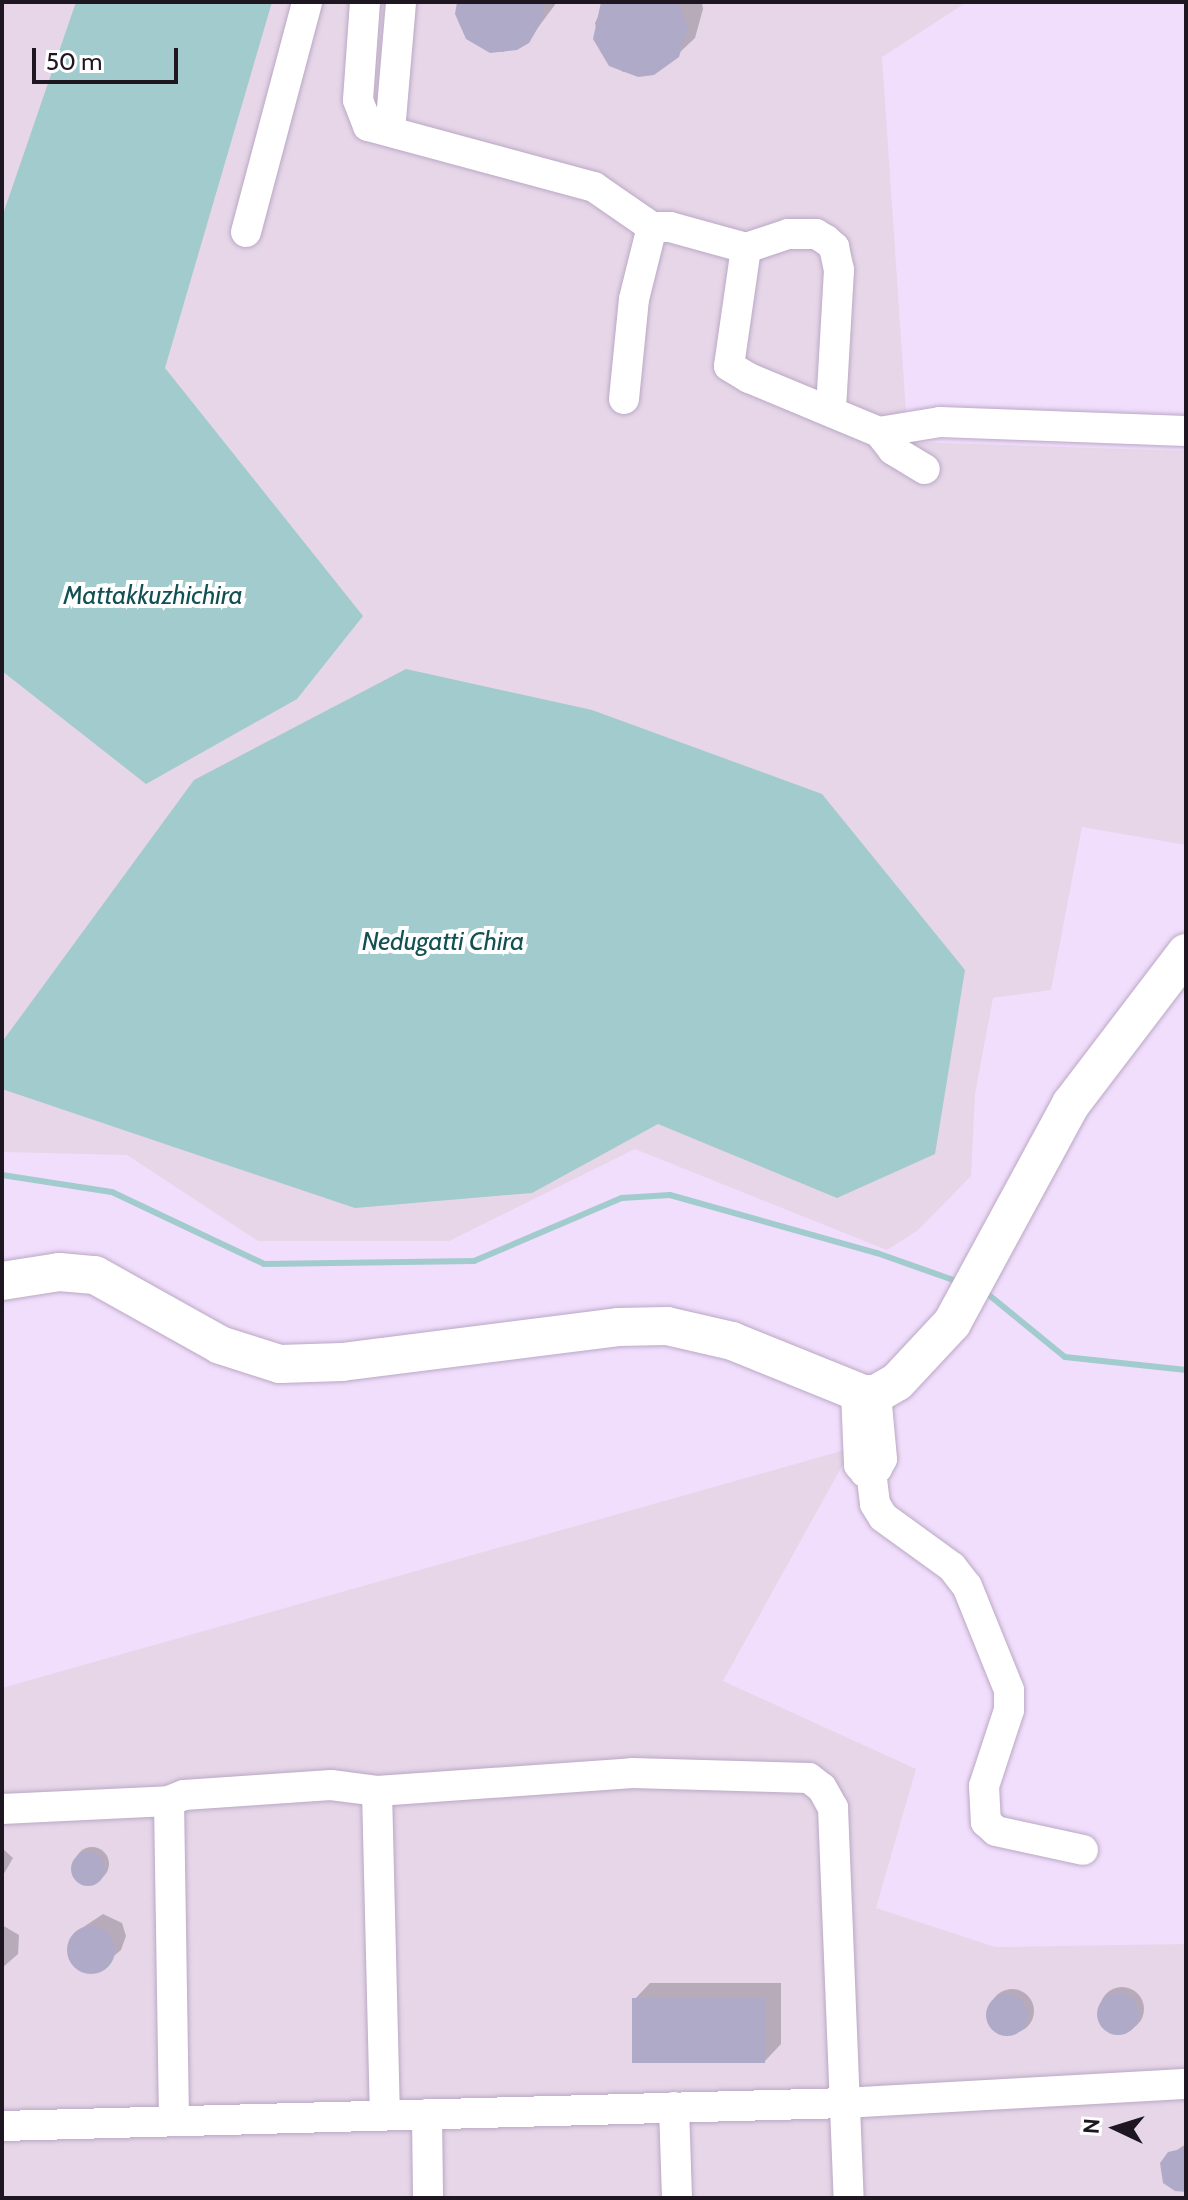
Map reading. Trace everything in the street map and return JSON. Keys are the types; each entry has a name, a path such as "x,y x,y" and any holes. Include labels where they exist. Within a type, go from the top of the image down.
{"main road":[{"path":"2,1281 59,1272 95,1275 220,1345 280,1364 342,1362 618,1327 667,1326 732,1341 866,1393 897,1382 952,1323 1071,1104 1186,953"}],"lane":[{"path":"246,232 307,2"},
{"path":"365,2 358,100 368,126 594,187 652,227 670,227 746,248 802,233 816,234 834,247 839,270 831,408"},
{"path":"390,131 401,2"},
{"path":"624,399 634,299 652,227"},
{"path":"746,248 729,366 831,408 879,432 893,450 925,469"},
{"path":"879,432 940,422 1186,431"},
{"path":"866,1393 859,1465 871,1471 875,1504 883,1517 952,1567 967,1586 1009,1690 1009,1710 984,1786 986,1822 996,1831 1083,1850"},
{"path":"2,1809 169,1801 184,1795 331,1785 377,1791 632,1773 809,1778 822,1788 833,1808 849,2198"},
{"path":"377,1791 385,2115"},
{"path":"169,1801 174,2121"},
{"path":"2,2126 845,2103 1186,2084"},
{"path":"674,2107 677,2198"},
{"path":"427,2114 428,2198"}],"shaded area":[{"path":"2,2 967,2 882,57 908,442 1186,451 1186,845 1082,827 1051,990 993,998 975,1094 971,1176 918,1230 887,1250 635,1149 449,1241 258,1241 127,1155 2,1152"},
{"path":"852,1448 723,1681 916,1769 876,1908 995,1947 1186,1944 1186,2198 2,2198 2,1688"}],"water":[{"name":"Mattakkuzhichira","path":"76,2 272,2 165,368 363,616 297,699 146,784 2,671 2,217"},
{"name":"Nedugatti Chira","path":"406,669 592,710 822,794 965,970 935,1154 837,1198 658,1124 532,1193 355,1208 2,1089 2,1042 194,780"}],"building":[{"path":"457,2 543,2 543,19 529,43 517,50 490,53 466,39 455,14"},
{"path":"601,2 679,2 688,27 679,57 654,75 638,77 609,66 593,39"},
{"path":"88,1852 100,1857 105,1869 100,1881 88,1886 76,1881 71,1869 76,1857"},
{"path":"91,1926 108,1933 115,1950 108,1967 91,1974 74,1967 67,1950 74,1933"},
{"path":"1118,1993 1133,1999 1139,2014 1133,2029 1118,2035 1103,2029 1097,2014 1103,1999"},
{"path":"1007,1994 1022,2000 1028,2015 1022,2030 1007,2036 992,2030 986,2015 992,2000"},
{"path":"632,1998 765,1998 765,2063 632,2063"},
{"path":"1186,2148 1186,2192 1175,2191 1163,2183 1160,2163 1168,2152"}],"waterway":[{"path":"2,1175 112,1192 264,1264 474,1261 622,1198 670,1195 877,1253 959,1282"},
{"path":"984,1291 1065,1357 1186,1370"}]}
